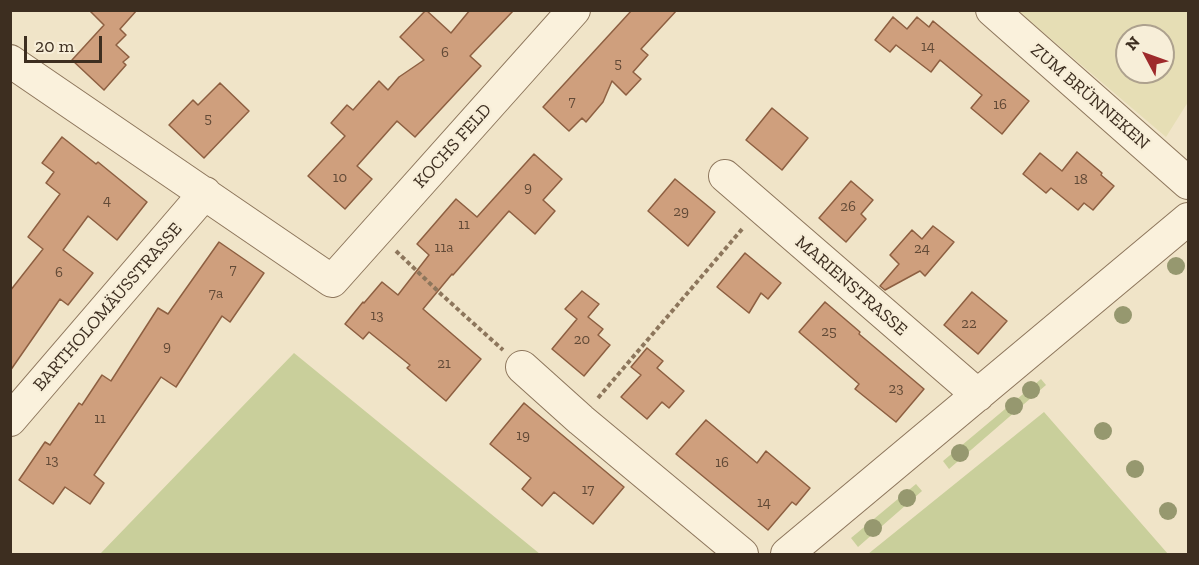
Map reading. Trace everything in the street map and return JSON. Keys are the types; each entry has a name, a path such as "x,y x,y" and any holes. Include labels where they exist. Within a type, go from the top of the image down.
{"street":[{"name":"KOCHS FELD","path":"205,193 332,281 574,10"},
{"name":"ZUM BRÜNNEKEN","path":"992,10 1188,183"},
{"path":"10,61 205,193"},
{"name":"MARIENSTRASSE","path":"725,176 978,395"},
{"name":"BARTHOLOMÄUSSTRASSE","path":"10,420 205,193"},
{"path":"787,555 1188,219"},
{"path":"522,367 581,420 742,555"}],"path":[{"path":"581,420 761,207"},
{"path":"376,231 442,295 522,367"}],"shaded area":[{"path":"1018,11 1188,11 1188,102 1166,137"}],"green space":[{"path":"294,353 540,554 100,554"},
{"path":"1041,379 1046,385 949,469 943,461"},
{"path":"1044,412 1168,554 868,554"},
{"path":"916,484 922,491 858,547 851,538"}],"building":[{"path":"89,10 137,10 120,29 126,35 116,45 129,57 123,62 126,65 104,90 72,60 104,25"},
{"path":"426,10 451,33 470,10 514,10 470,56 481,66 415,137 397,121 357,166 372,179 345,209 308,176 345,136 331,123 347,105 353,110 379,81 388,90 399,77 424,60 400,37"},
{"path":"632,10 677,10 641,49 648,55 633,72 641,79 626,95 612,81 603,102 586,122 582,118 569,131 543,107"},
{"path":"893,17 907,29 917,17 929,27 933,21 1029,101 1002,134 971,108 982,95 940,60 931,72 896,45 890,52 875,40"},
{"path":"220,83 249,111 204,158 169,125 193,100 198,105"},
{"path":"772,108 808,138 782,170 746,140"},
{"path":"62,137 96,164 98,162 147,202 117,240 88,216 63,250 93,273 68,305 60,299 10,371 10,291 43,249 28,237 60,194 46,183 54,172 42,163"},
{"path":"1077,152 1114,186 1093,210 1084,203 1078,210 1051,188 1046,193 1023,174 1040,153 1062,171"},
{"path":"534,154 562,179 543,200 555,211 535,234 509,211 423,309 481,359 446,401 407,368 410,365 369,332 363,339 345,324 382,282 398,295 429,255 417,244 456,199 477,217"},
{"path":"675,179 715,212 688,246 648,211"},
{"path":"851,181 873,200 861,214 866,219 846,242 819,218"},
{"path":"933,226 954,242 925,276 920,271 885,290 880,286 899,264 890,255 912,230 922,239"},
{"path":"219,242 264,273 230,322 222,316 176,387 161,377 94,475 104,483 90,504 65,487 53,504 19,480 45,442 50,445 79,403 82,405 102,375 111,381 158,308 168,314"},
{"path":"745,253 781,283 768,299 761,293 749,313 717,287"},
{"path":"582,291 599,304 588,317 603,329 598,335 610,345 584,376 552,349 577,319 565,309"},
{"path":"972,292 1007,321 978,354 944,325"},
{"path":"825,302 924,389 896,422 855,389 859,384 799,332"},
{"path":"647,348 663,361 657,368 684,391 669,408 662,402 647,419 621,397 641,375 631,367"},
{"path":"524,403 624,487 593,524 554,492 542,506 522,489 531,478 490,444"},
{"path":"706,420 757,463 766,451 810,488 796,505 792,502 768,530 676,454"}]}
